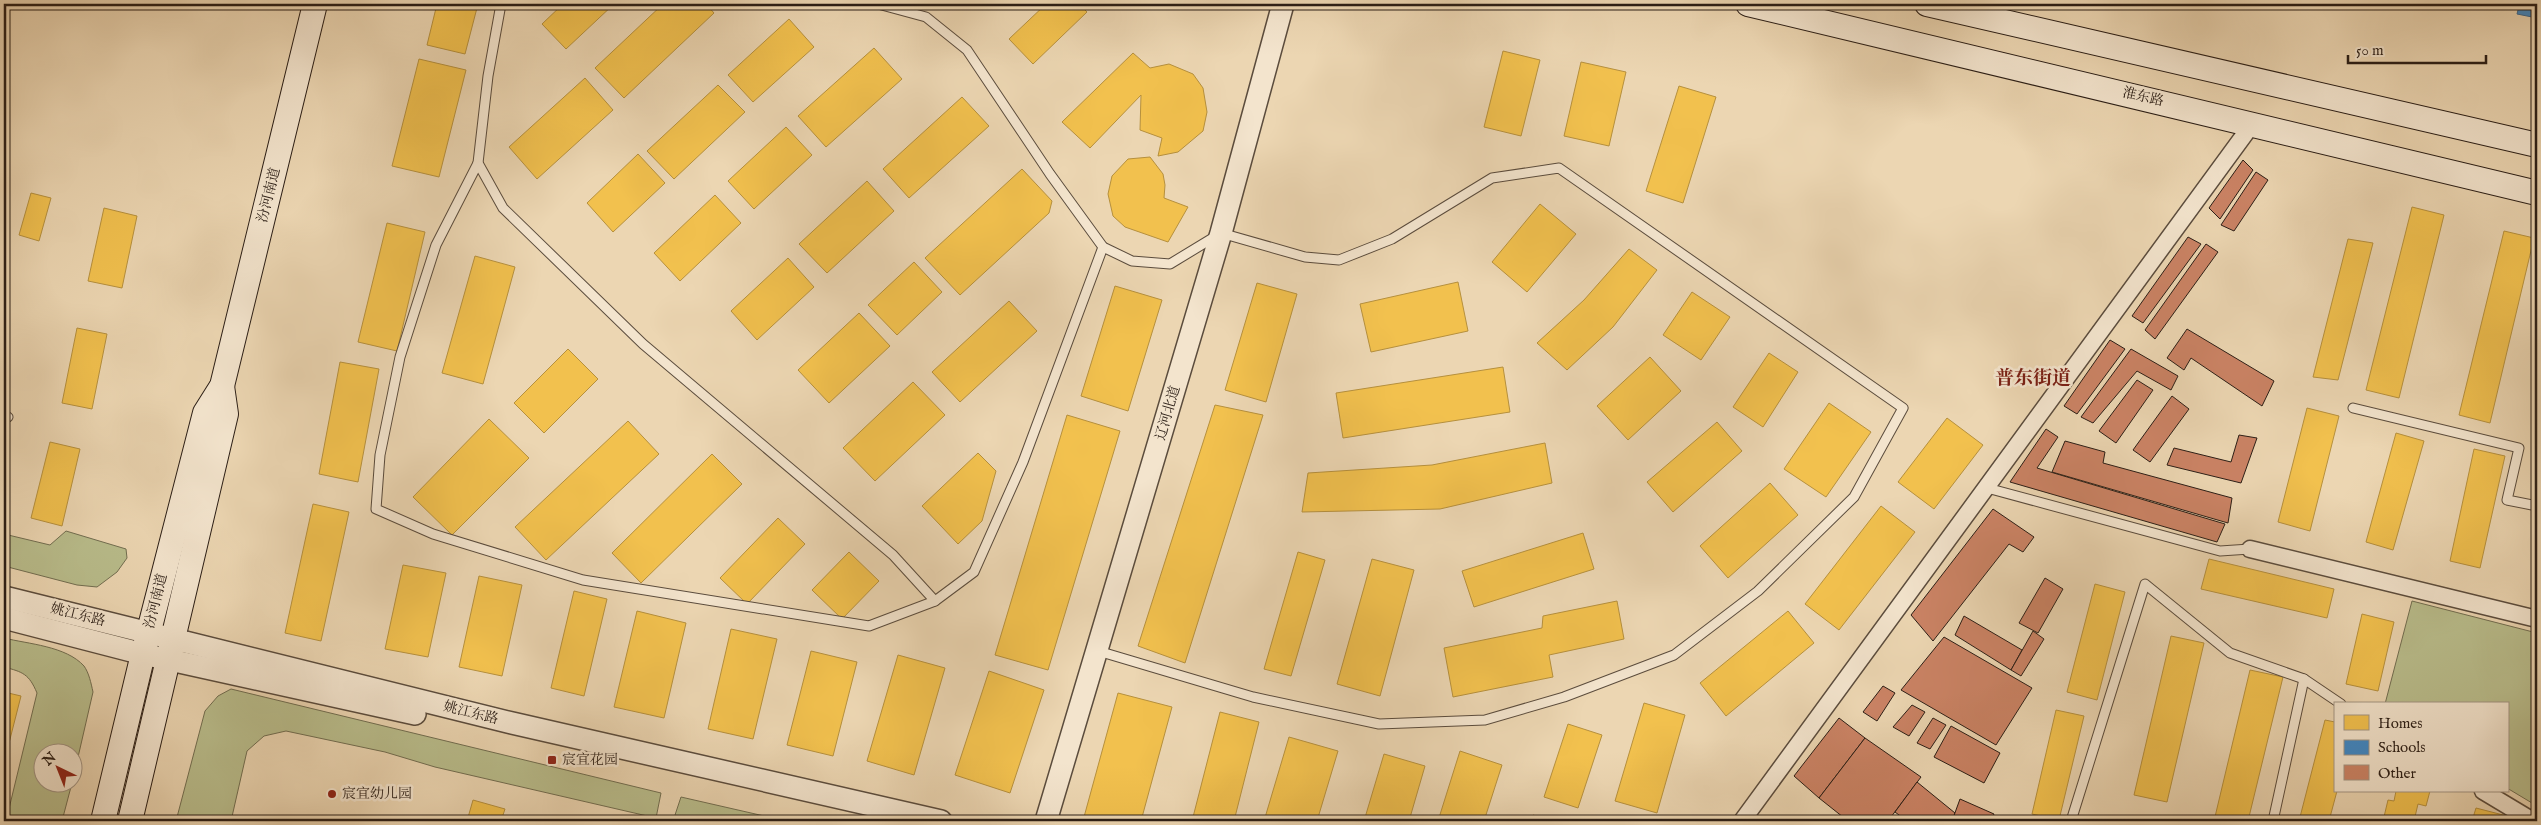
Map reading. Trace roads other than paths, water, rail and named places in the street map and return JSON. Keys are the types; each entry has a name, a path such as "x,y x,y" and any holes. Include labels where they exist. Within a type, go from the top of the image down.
{"main road":[{"name":"汾河南道","path":"103,821 145,644 205,413 222,386 315,4"},
{"name":"淮东路","path":"1748,4 2253,123 2537,193"},
{"path":"1927,4 2537,145"},
{"name":"汾河南道","path":"130,821 172,650 226,414 222,386"}],"street":[{"name":"辽河北道","path":"1046,821 1221,233 1283,4"},
{"path":"1742,821 2253,123"},
{"path":"2250,549 2537,619"},
{"name":"姚江东路","path":"4,597 145,644"},
{"name":"姚江东路","path":"4,618 145,644 512,723 941,821"},
{"name":"姚江东路","path":"172,650 892,821"},
{"path":"2485,792 2533,821"}],"lane":[{"path":"501,4 488,76 478,163 436,245 400,358 380,455 376,509 433,534 592,582 869,626 935,601 974,572 1023,462 1103,247"},
{"path":"878,4 926,17 967,50 1050,174 1103,247 1132,261 1170,264 1221,233 1304,257 1339,260 1392,239 1492,178 1559,168 1903,408 1854,497 1758,591 1674,655 1564,697 1485,720 1379,724 1253,697 1098,651"},
{"path":"478,163 503,208 643,344 893,555 935,601"},
{"path":"2353,408 2519,448 2507,500 2537,506"},
{"path":"1987,488 2220,551 2250,549"},
{"path":"2071,821 2146,584 2230,653 2304,679 2338,702"},
{"path":"2272,821 2304,679"}],"place":[{"name":"宸宜花园","path":"552,760"},
{"name":"宸宜幼儿园","path":"332,794"}],"district":[{"name":"普东街道","path":"2033,379"}]}
